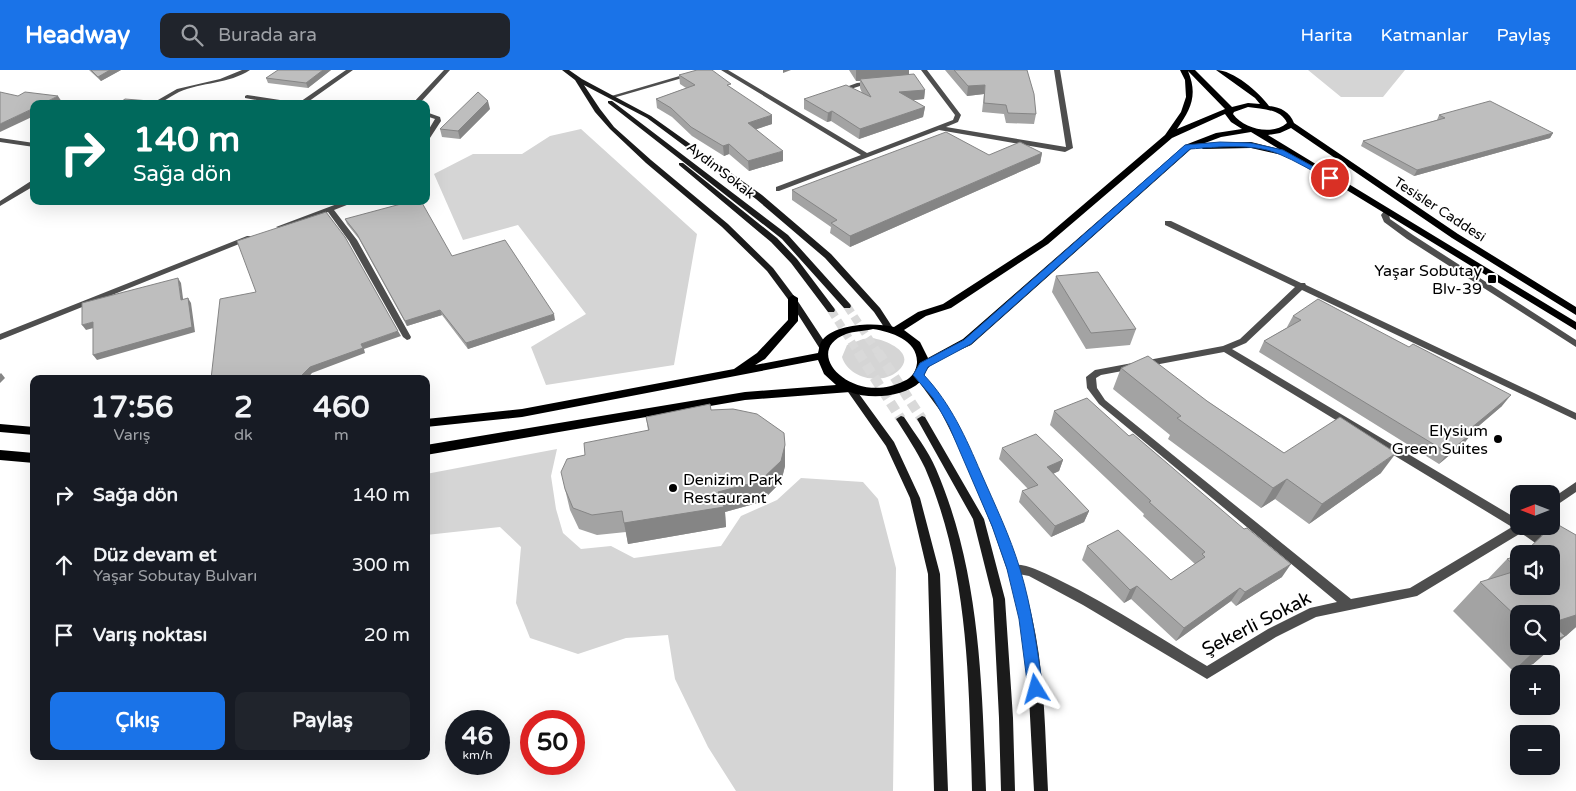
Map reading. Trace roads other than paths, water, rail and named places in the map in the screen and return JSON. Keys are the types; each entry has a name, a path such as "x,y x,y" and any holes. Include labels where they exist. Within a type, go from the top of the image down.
{"main road":[{"name":"Aydin Sokak","path":"565,70 646,128 760,216 805,258 847,306"},
{"path":"892,329 922,314 947,306 1045,242 1169,136 1189,107 1190,89 1184,70"},
{"path":"1191,70 1230,110 1229,114 1236,123 1253,130 1576,327"},
{"path":"1220,70 1258,96 1266,107"},
{"path":"576,78 649,117 759,197 828,256 892,329"},
{"path":"576,78 595,107 612,128 729,228 763,261 793,298 822,351 822,365 828,374 850,388 890,445 915,498 934,574 941,791"},
{"path":"576,78 774,240 794,261 831,310"},
{"path":"1169,136 1230,110 1248,105 1266,107"},
{"name":"Tesisler Caddesi","path":"1266,107 1288,117 1291,124 1430,220 1576,312"},
{"path":"430,449 744,396 850,388 883,392 904,386 921,370 967,342 1188,147 1219,135 1253,130 1274,132 1288,128 1291,124"},
{"path":"1188,147 1220,144 1251,145 1280,151 1301,160"},
{"path":"730,375 761,356 793,321 793,298"},
{"path":"430,423 522,413 730,375 822,351 831,337 843,330 873,326 892,329 916,343 922,354 921,370 955,426 998,526 1013,569 1026,619 1036,689 1041,791"},
{"path":"901,419 930,468 956,542 970,620 979,791"},
{"path":"922,419 978,519 999,598 1008,791"},
{"path":"0,428 30,431"},
{"path":"0,455 30,458"}],"street":[{"path":"161,100 179,90 222,80 247,70"},
{"path":"306,100 350,70"},
{"path":"419,100 448,70"},
{"path":"443,76 452,70"},
{"path":"611,97 707,70"},
{"path":"724,70 864,154"},
{"path":"779,189 864,154 956,121 958,115 924,70"},
{"path":"939,128 1065,150 1070,148 1057,70"},
{"path":"922,79 931,78"},
{"path":"833,93 859,84 877,82"},
{"path":"247,97 267,100"},
{"path":"789,108 798,105"},
{"path":"430,115 438,118 438,121 430,134"},
{"path":"0,140 30,144"},
{"path":"0,204 30,185"},
{"path":"273,230 343,205"},
{"path":"330,210 353,240 408,337"},
{"path":"1388,212 1385,215 1387,220 1410,237 1576,344"},
{"path":"1168,223 1302,285 1576,417"},
{"path":"0,337 254,236"},
{"path":"1302,285 1243,341 1225,349 1098,372 1091,376 1092,388 1102,402 1348,604"},
{"path":"1513,303 1529,297"},
{"path":"1225,349 1510,519"},
{"path":"1560,498 1576,486"},
{"name":"Şekerli Sokak","path":"1013,569 1031,572 1087,601 1207,672 1280,629 1314,612 1413,592 1510,533"},
{"path":"1534,535 1547,545"}],"tunnel":[{"path":"847,306 879,354"},
{"path":"831,310 859,354"},
{"path":"858,352 901,419"},
{"path":"878,352 922,419"}],"place":[{"name":"Yaşar Sobutay Blv-39","path":"1492,279"},
{"name":"Elysium Green Suites","path":"1498,439"},
{"name":"Denizim Park Restaurant","path":"673,488"}]}
